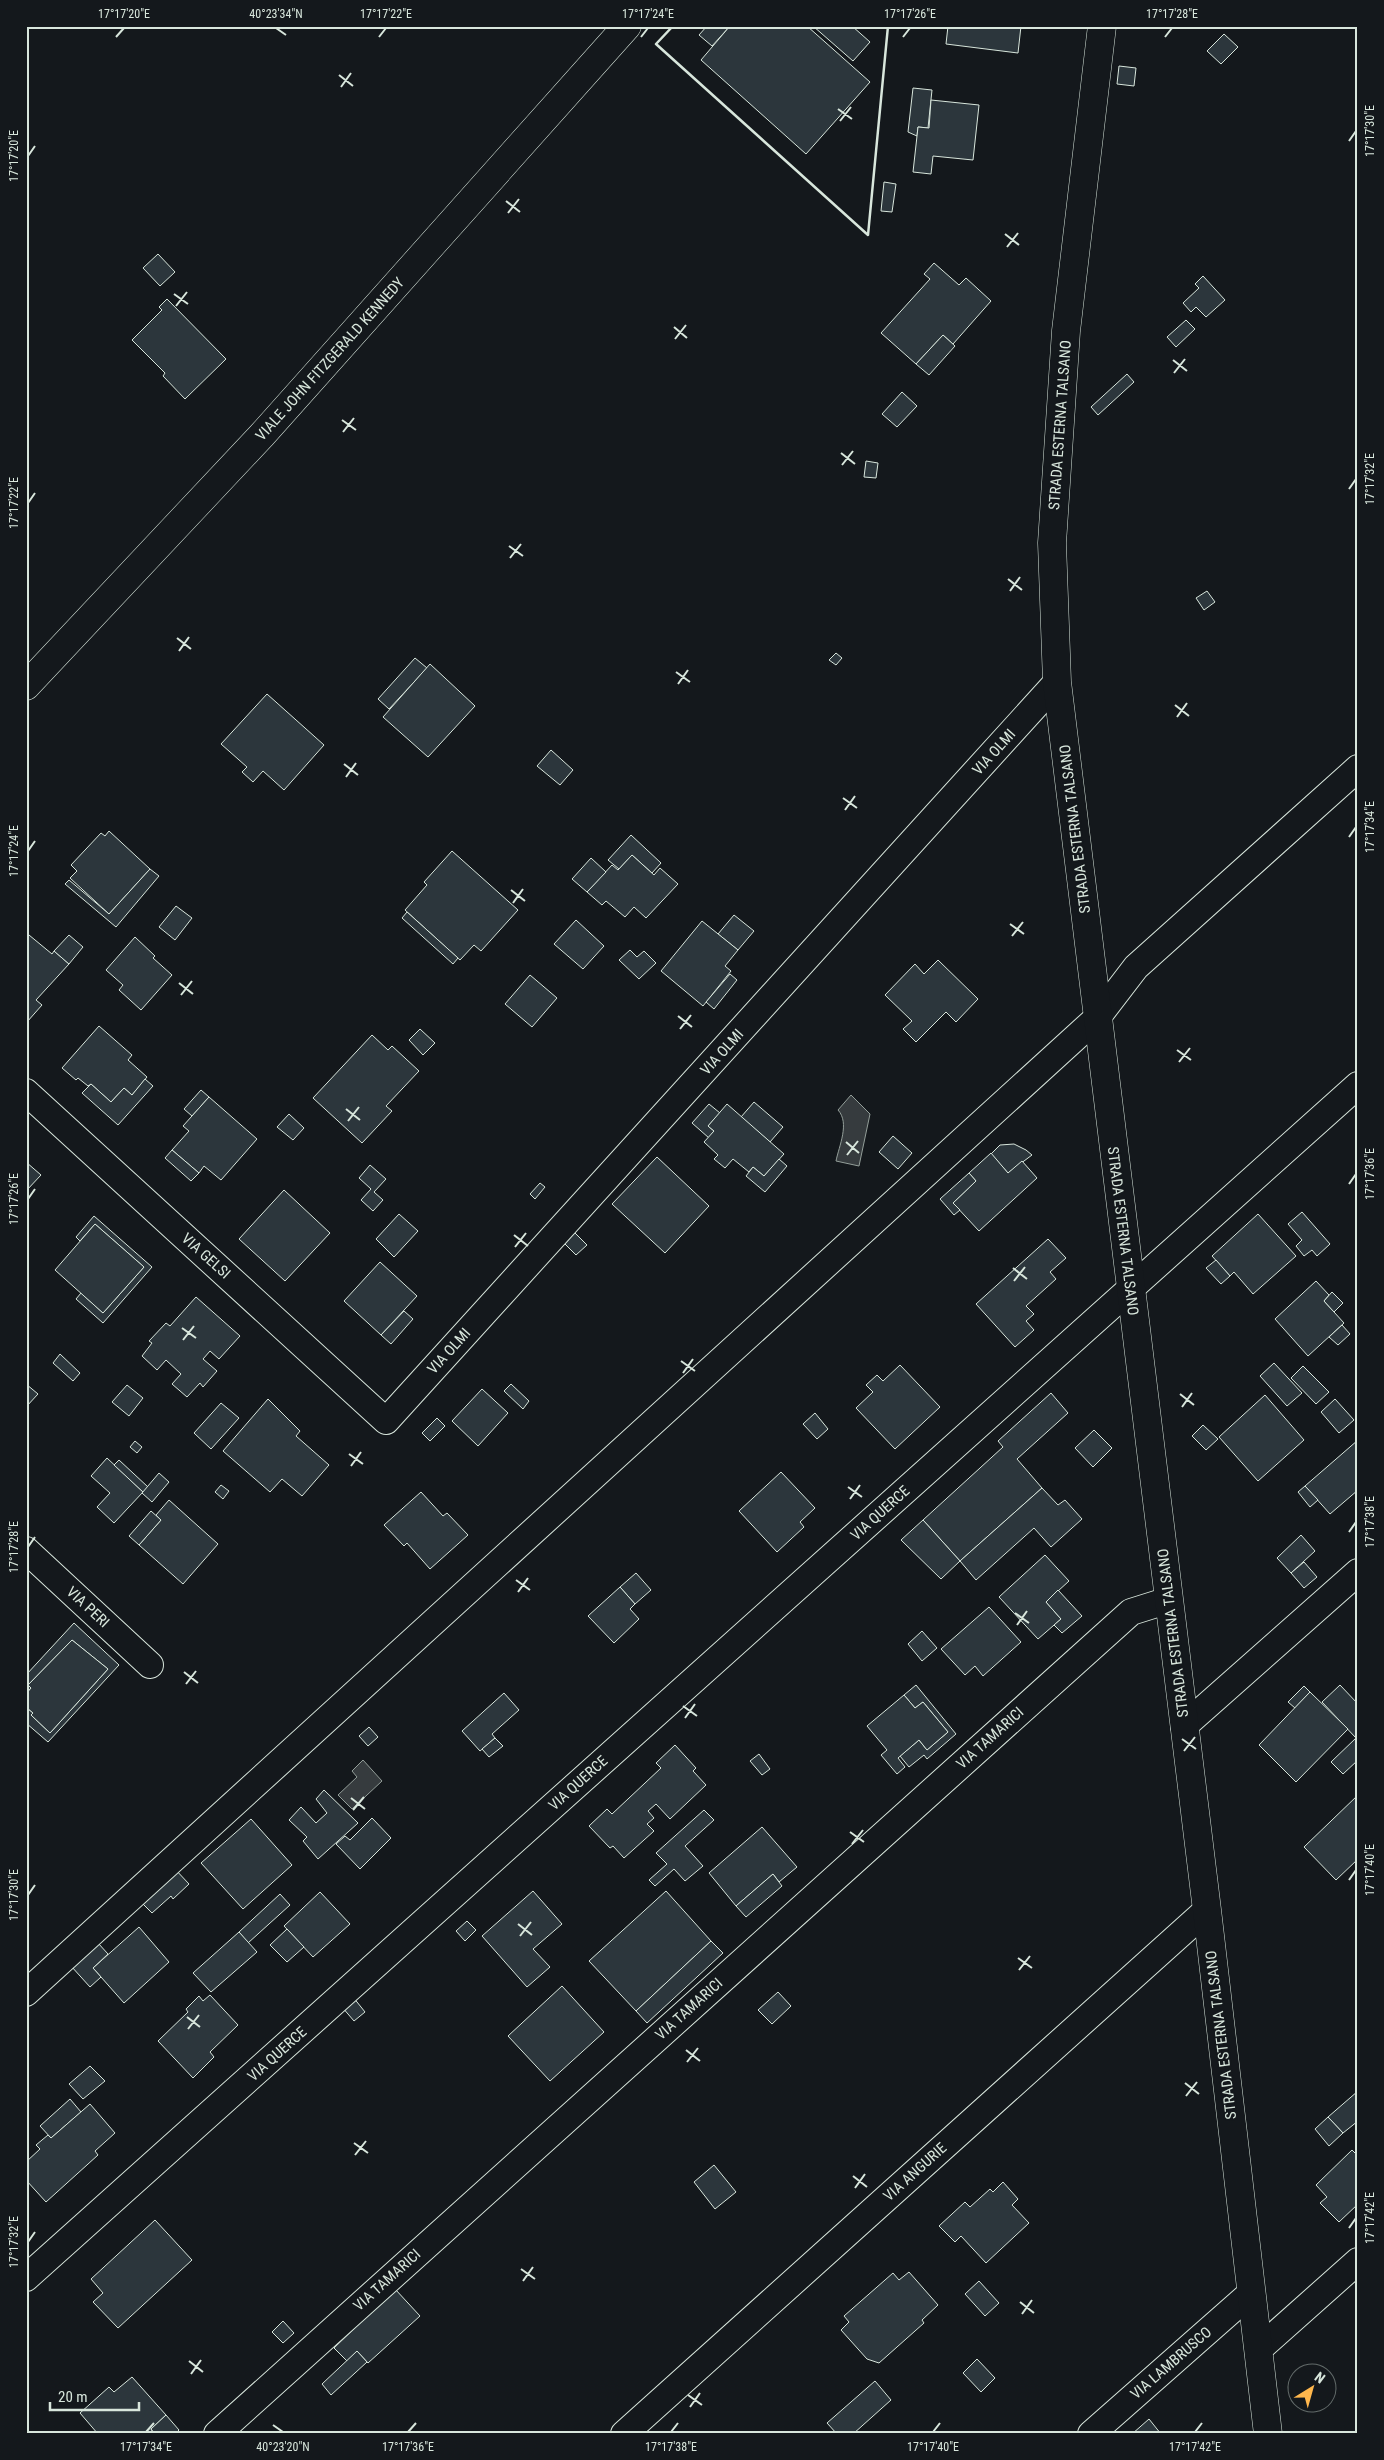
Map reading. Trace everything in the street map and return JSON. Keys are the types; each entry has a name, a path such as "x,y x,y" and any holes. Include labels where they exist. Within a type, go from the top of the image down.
{"street":[{"name":"VIALE JOHN FITZGERALD KENNEDY","path":"26,686 262,435 627,26"},
{"name":"STRADA ESTERNA TALSANO","path":"1102,26 1066,332 1052,543 1057,682 1207,1910 1268,2434"},
{"name":"VIA OLMI","path":"386,1421 1057,682"},
{"path":"26,1994 1097,1018 1136,967 1358,768"},
{"name":"VIA QUERCE","path":"26,2278 1358,1085"},
{"name":"VIA GELSI","path":"26,1092 386,1421"},
{"name":"VIA PERI","path":"26,1550 150,1664"},
{"path":"1184,1726 1358,1572"},
{"name":"VIA TAMARICI","path":"216,2434 1131,1612 1169,1600"},
{"name":"VIA ANGURIE","path":"624,2434 1207,1910"},
{"path":"1258,2350 1358,2262"},
{"name":"VIA LAMBRUSCO","path":"1091,2434 1251,2293"}],"shaded area":[{"path":"851,1095 870,1114 859,1166 836,1161 843,1128 843,1121 838,1110"},
{"path":"363,1760 382,1781 352,1809 338,1795 357,1777 352,1771"}],"building":[{"path":"707,26 730,26 712,46 699,35"},
{"path":"730,26 807,26 870,82 806,154 701,60"},
{"path":"813,26 852,26 870,42 853,61"},
{"path":"948,26 1021,26 1018,53 946,44"},
{"path":"1224,34 1238,47 1221,64 1207,51"},
{"path":"1119,66 1136,68 1134,86 1117,84"},
{"path":"913,88 932,90 928,128 918,127 917,136 908,132"},
{"path":"931,100 979,105 973,160 933,156 931,174 913,172 918,127 929,128"},
{"path":"884,182 896,184 892,212 881,211"},
{"path":"158,254 175,272 160,286 143,268"},
{"path":"934,263 959,285 966,278 991,301 953,344 943,335 916,364 881,333 930,279 924,274"},
{"path":"1203,276 1225,300 1206,317 1196,307 1191,312 1183,303 1199,288 1195,284"},
{"path":"167,299 226,359 185,399 163,376 165,373 132,340 162,310 159,307"},
{"path":"1186,320 1195,329 1176,347 1167,337"},
{"path":"943,335 955,346 929,375 916,364"},
{"path":"1127,374 1134,382 1098,415 1091,407"},
{"path":"902,392 917,406 897,427 882,414"},
{"path":"866,461 878,463 876,478 864,477"},
{"path":"1207,591 1215,602 1204,610 1196,598"},
{"path":"836,653 842,658 836,665 829,660"},
{"path":"415,658 427,668 389,709 378,699"},
{"path":"430,664 475,706 428,757 383,717"},
{"path":"267,694 324,745 284,790 263,771 253,782 242,772 247,767 221,744"},
{"path":"551,750 573,770 560,785 537,766"},
{"path":"109,831 150,869 109,914 70,878 77,871 71,865 101,833 105,836"},
{"path":"631,835 661,863 652,873 632,855 619,869 608,860"},
{"path":"452,851 518,910 481,951 474,945 460,960 405,910 427,885 424,882"},
{"path":"632,855 654,875 660,868 678,884 646,918 634,907 625,917 606,901 602,905 587,892 612,865 618,870"},
{"path":"591,858 606,872 587,892 572,879"},
{"path":"150,869 159,876 116,927 65,884 69,880 109,914"},
{"path":"176,906 192,918 175,940 159,927"},
{"path":"407,912 458,958 453,964 402,918"},
{"path":"734,915 754,931 738,950 718,934"},
{"path":"576,920 604,946 583,969 554,944"},
{"path":"702,921 738,950 725,966 731,971 703,1006 661,971"},
{"path":"29,935 52,954 54,951 69,964 36,1000 42,1005 27,1022 26,937"},
{"path":"69,935 83,947 69,964 54,951"},
{"path":"135,937 155,956 153,958 172,975 141,1010 119,990 123,985 106,970"},
{"path":"630,950 637,957 644,951 656,963 639,979 619,960"},
{"path":"938,960 978,999 956,1022 946,1012 916,1042 903,1029 912,1021 885,995 915,964 924,974"},
{"path":"730,974 737,980 714,1009 706,1002"},
{"path":"530,975 557,998 532,1027 505,1004"},
{"path":"99,1026 132,1055 128,1060 147,1077 132,1095 124,1088 111,1102 91,1084 88,1086 78,1078 76,1080 62,1068"},
{"path":"420,1029 435,1043 423,1055 409,1040"},
{"path":"372,1035 388,1050 392,1046 419,1071 386,1106 392,1111 362,1143 313,1098"},
{"path":"145,1079 153,1086 118,1125 82,1093 91,1084 111,1102 124,1088 132,1095"},
{"path":"201,1090 209,1097 192,1116 184,1109"},
{"path":"209,1097 257,1139 221,1180 204,1166 199,1173 172,1150 189,1131 183,1126"},
{"path":"754,1102 783,1127 770,1142 741,1117"},
{"path":"709,1104 720,1113 708,1126 714,1131 709,1138 692,1123"},
{"path":"727,1104 784,1154 764,1176 753,1167 749,1172 733,1159 725,1168 714,1159 718,1155 704,1142 714,1131 708,1126"},
{"path":"289,1114 304,1128 293,1140 277,1127"},
{"path":"893,1136 912,1153 898,1169 879,1152"},
{"path":"1014,1144 1032,1155 1008,1173 991,1154 1000,1145"},
{"path":"172,1150 199,1173 191,1181 165,1158"},
{"path":"991,1153 1008,1173 1022,1161 1037,1178 979,1231 953,1203 976,1181 969,1173"},
{"path":"657,1157 709,1206 665,1253 612,1204"},
{"path":"779,1159 787,1166 765,1192 746,1176 753,1167 764,1176"},
{"path":"26,1162 41,1175 26,1191"},
{"path":"370,1165 386,1179 374,1192 383,1200 373,1211 361,1200 371,1189 359,1178"},
{"path":"969,1173 976,1181 953,1203 960,1210 954,1215 940,1199"},
{"path":"540,1183 545,1187 535,1199 530,1194"},
{"path":"284,1190 330,1233 285,1281 239,1239"},
{"path":"1302,1212 1330,1244 1317,1256 1312,1250 1304,1256 1296,1246 1302,1240 1288,1224"},
{"path":"399,1214 418,1231 394,1257 376,1239"},
{"path":"1258,1214 1296,1256 1253,1294 1234,1272 1230,1276 1212,1256"},
{"path":"94,1216 152,1267 103,1323 76,1299 81,1293 103,1313 144,1267 95,1224 80,1241 76,1237"},
{"path":"95,1224 144,1267 103,1313 55,1270"},
{"path":"571,1229 587,1245 576,1255 560,1239"},
{"path":"1048,1239 1066,1258 1050,1272 1056,1279 1026,1306 1034,1314 1026,1321 1034,1330 1015,1347 976,1304"},
{"path":"1216,1260 1230,1276 1221,1284 1206,1268"},
{"path":"380,1262 417,1296 381,1335 344,1301"},
{"path":"1316,1281 1329,1295 1324,1301 1344,1323 1308,1356 1275,1319"},
{"path":"1332,1292 1343,1303 1334,1312 1324,1301"},
{"path":"196,1297 240,1336 219,1359 210,1351 203,1359 217,1371 203,1387 200,1383 187,1397 172,1384 181,1374 166,1360 157,1370 142,1356 152,1343 149,1341 166,1323 170,1326"},
{"path":"404,1311 413,1319 391,1344 381,1335"},
{"path":"1342,1325 1350,1334 1338,1345 1329,1337"},
{"path":"60,1354 80,1373 73,1381 53,1363"},
{"path":"1274,1363 1302,1393 1287,1406 1260,1376"},
{"path":"900,1365 940,1407 895,1449 856,1408 873,1392 866,1385 877,1375 883,1381"},
{"path":"1303,1366 1329,1392 1316,1404 1291,1378"},
{"path":"26,1384 38,1394 26,1407"},
{"path":"511,1384 529,1401 523,1409 504,1391"},
{"path":"127,1385 143,1398 129,1416 112,1402"},
{"path":"482,1389 508,1413 478,1446 452,1421"},
{"path":"1051,1393 1068,1413 1017,1459 1042,1488 960,1561 923,1520 1003,1447 998,1441"},
{"path":"1265,1395 1304,1440 1258,1481 1219,1437"},
{"path":"268,1399 300,1431 296,1436 329,1465 302,1496 282,1479 270,1492 223,1451"},
{"path":"1335,1399 1354,1420 1339,1433 1321,1412"},
{"path":"221,1403 239,1418 211,1449 194,1433"},
{"path":"815,1413 828,1429 817,1439 803,1424"},
{"path":"437,1418 445,1426 430,1441 422,1433"},
{"path":"1203,1425 1218,1439 1206,1450 1192,1436"},
{"path":"1094,1430 1112,1448 1093,1467 1075,1448"},
{"path":"1358,1440 1358,1490 1330,1514 1305,1486"},
{"path":"135,1441 142,1447 137,1453 130,1447"},
{"path":"107,1458 143,1492 114,1523 97,1507 110,1493 91,1476"},
{"path":"119,1460 148,1487 143,1492 114,1465"},
{"path":"781,1472 815,1508 800,1522 804,1527 777,1552 739,1511"},
{"path":"159,1473 169,1482 152,1502 142,1493"},
{"path":"221,1485 229,1491 223,1499 215,1492"},
{"path":"1305,1486 1318,1500 1310,1507 1298,1492"},
{"path":"1042,1488 1058,1505 1065,1500 1082,1519 1051,1547 1034,1528 976,1580 960,1561"},
{"path":"421,1492 443,1516 447,1513 468,1535 430,1569 407,1543 404,1546 384,1525"},
{"path":"169,1500 218,1544 183,1584 139,1545 161,1520 156,1515"},
{"path":"151,1511 161,1520 139,1545 129,1536"},
{"path":"923,1520 960,1561 941,1579 901,1540"},
{"path":"1301,1535 1315,1551 1291,1573 1277,1558"},
{"path":"1045,1555 1069,1581 1046,1602 1061,1619 1038,1639 999,1597"},
{"path":"1304,1562 1317,1577 1304,1588 1291,1573"},
{"path":"636,1573 651,1590 635,1604 620,1587"},
{"path":"620,1587 635,1604 630,1609 639,1619 614,1643 588,1616"},
{"path":"1058,1590 1082,1616 1062,1633 1054,1625 1061,1619 1046,1602"},
{"path":"989,1607 1021,1642 983,1676 975,1666 965,1675 941,1649"},
{"path":"74,1623 119,1665 48,1742 26,1723 26,1707 33,1713 31,1715 50,1733 108,1669 72,1640 28,1685 31,1688 26,1694 26,1675"},
{"path":"922,1631 937,1648 922,1661 908,1644"},
{"path":"72,1640 108,1669 50,1733 31,1715 33,1713 26,1707 26,1694 31,1688 28,1685"},
{"path":"916,1685 956,1734 927,1759 924,1755 909,1767 900,1756 919,1740 927,1750 948,1732 923,1702 915,1708 904,1695"},
{"path":"1340,1685 1358,1704 1358,1760 1343,1774 1331,1762 1356,1738 1322,1702"},
{"path":"1304,1686 1310,1692 1295,1708 1288,1702"},
{"path":"1310,1692 1348,1729 1296,1782 1259,1745"},
{"path":"504,1693 519,1710 492,1734 495,1738 480,1751 462,1731"},
{"path":"904,1695 915,1708 923,1702 948,1732 927,1750 919,1740 898,1758 905,1767 897,1774 881,1755 887,1750 867,1726"},
{"path":"369,1727 378,1737 368,1746 359,1736"},
{"path":"495,1738 503,1746 489,1757 482,1749"},
{"path":"675,1745 696,1768 693,1771 706,1785 670,1819 656,1804 648,1811 654,1818 647,1824 654,1831 624,1858 613,1846 610,1848 589,1826 607,1809 612,1814 661,1768 656,1763"},
{"path":"759,1754 770,1769 762,1775 750,1761"},
{"path":"324,1790 358,1823 318,1859 303,1841 307,1837 289,1820 301,1807 316,1823 327,1813 316,1799"},
{"path":"1358,1795 1358,1859 1336,1880 1304,1847"},
{"path":"704,1810 714,1820 685,1846 703,1866 685,1881 674,1869 655,1886 649,1880 667,1864 656,1853"},
{"path":"372,1818 391,1838 360,1869 336,1844 345,1836 350,1840"},
{"path":"251,1819 292,1865 243,1909 201,1863"},
{"path":"762,1827 797,1867 779,1882 773,1874 736,1906 709,1873"},
{"path":"174,1868 189,1884 173,1899 171,1896 152,1913 142,1903"},
{"path":"773,1874 782,1886 746,1917 736,1906"},
{"path":"533,1891 562,1924 533,1949 550,1967 527,1987 482,1936"},
{"path":"666,1891 711,1941 636,2011 589,1961"},
{"path":"320,1892 350,1924 313,1957 284,1926"},
{"path":"280,1894 290,1905 248,1943 239,1932"},
{"path":"467,1921 476,1930 465,1941 456,1931"},
{"path":"139,1927 169,1962 124,2003 93,1968"},
{"path":"287,1929 304,1947 287,1962 270,1945"},
{"path":"239,1932 257,1952 211,1992 193,1973"},
{"path":"711,1941 723,1953 647,2023 636,2011"},
{"path":"98,1943 108,1954 93,1968 101,1977 90,1987 71,1966"},
{"path":"562,1986 604,2032 550,2081 508,2036"},
{"path":"778,1992 791,2006 772,2024 758,2010"},
{"path":"210,1995 238,2025 210,2052 214,2057 193,2078 158,2041 188,2012 186,2009 199,1996 203,2001"},
{"path":"353,1997 365,2012 354,2021 342,2007"},
{"path":"90,2066 105,2081 83,2099 69,2084"},
{"path":"1358,2091 1358,2121 1343,2133 1328,2117"},
{"path":"70,2099 81,2112 51,2138 40,2126"},
{"path":"90,2104 115,2133 95,2151 98,2155 46,2202 26,2180 26,2162 40,2149 36,2145 48,2135 51,2138"},
{"path":"1328,2117 1343,2133 1329,2146 1315,2129"},
{"path":"1352,2150 1358,2156 1358,2204 1339,2222 1320,2203 1327,2197 1316,2185"},
{"path":"714,2165 736,2192 715,2209 694,2182"},
{"path":"1003,2182 1018,2199 1012,2205 1029,2223 986,2263 961,2236 955,2242 939,2226 965,2202 970,2207 990,2189 993,2192"},
{"path":"155,2220 192,2260 118,2328 93,2302 103,2293 91,2279"},
{"path":"909,2272 938,2305 922,2320 924,2323 879,2363 867,2359 841,2330 849,2322 844,2316 893,2273 899,2280"},
{"path":"979,2281 999,2303 985,2316 965,2294"},
{"path":"395,2289 420,2316 368,2363 357,2351 347,2361 334,2348"},
{"path":"283,2321 294,2333 283,2343 272,2332"},
{"path":"357,2351 367,2362 331,2395 322,2384"},
{"path":"977,2359 995,2378 981,2392 963,2373"},
{"path":"132,2377 166,2415 151,2429 154,2434 98,2434 80,2413 109,2387 114,2392"},
{"path":"875,2381 891,2400 853,2434 837,2434 827,2423"},
{"path":"166,2415 179,2430 175,2434 155,2434 151,2429"},
{"path":"1149,2419 1161,2434 1132,2434"}],"wall":[{"path":"673,26 656,44 868,235 888,26"}]}
